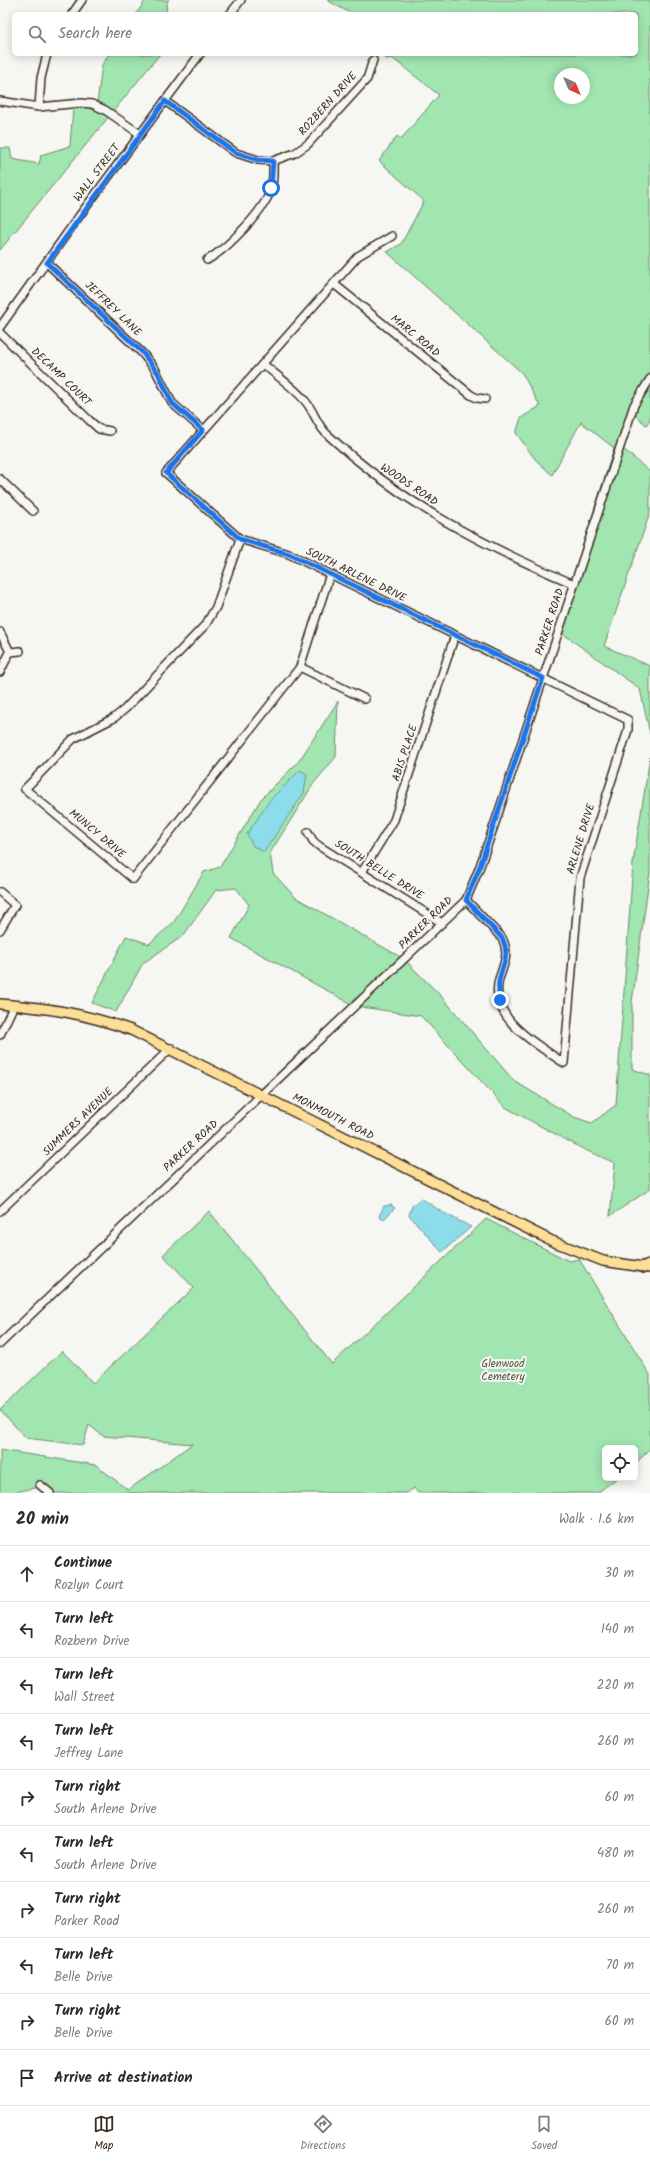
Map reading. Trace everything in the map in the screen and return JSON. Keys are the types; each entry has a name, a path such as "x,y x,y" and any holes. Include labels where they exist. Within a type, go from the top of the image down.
{"main road":[{"name":"MONMOUTH ROAD","path":"0,1004 82,1014 130,1030 171,1048 552,1241 603,1261 648,1267"}],"street":[{"path":"73,12 82,0"},
{"path":"232,12 241,0"},
{"path":"38,107 40,78 46,56"},
{"name":"WALL STREET","path":"0,327 199,56"},
{"name":"ROZBERN DRIVE","path":"165,101 236,153 258,160 273,161 295,153 308,144 367,79 373,60"},
{"path":"0,102 38,107 82,103 92,104 105,110 140,134"},
{"path":"208,260 224,250 264,203 273,180 273,161"},
{"path":"158,473 166,473 361,254 392,236"},
{"name":"JEFFREY LANE","path":"47,263 142,352 158,373 172,403 203,430"},
{"name":"MARC ROAD","path":"334,284 471,395 477,398 486,399"},
{"name":"DECAMP COURT","path":"0,333 88,420 99,429 110,431"},
{"name":"WOODS ROAD","path":"263,364 306,402 317,423 327,435 398,493 443,521 574,584"},
{"name":"PARKER ROAD","path":"1,1342 466,900 479,869 634,405 650,379"},
{"name":"SOUTH ARLENE DRIVE","path":"166,473 240,539 289,554 543,678"},
{"path":"0,479 33,511"},
{"name":"MUNCY DRIVE","path":"133,879 21,789 73,739 114,718 125,709 206,624 216,607 240,539"},
{"path":"134,887 133,879 300,666 330,574"},
{"path":"0,632 10,652"},
{"name":"ABIS PLACE","path":"362,872 394,820 455,635"},
{"path":"10,652 20,651"},
{"path":"0,672 10,652"},
{"path":"300,666 365,698"},
{"name":"ARLENE DRIVE","path":"466,900 502,938 506,945 506,958 499,987 500,1000 504,1012 522,1033 564,1063 580,878 629,724 627,719 622,715 543,678"},
{"name":"SOUTH BELLE DRIVE","path":"308,832 319,846 442,923"},
{"path":"0,892 15,905 0,930"},
{"path":"0,1035 14,1005"},
{"name":"SUMMERS AVENUE","path":"0,1211 171,1048"},
{"path":"40,1485 50,1493"}],"green space":[{"path":"146,0 169,0 167,2 166,12 137,12"},
{"path":"327,0 650,0 650,420 646,425 632,412 620,446 650,472 650,513 604,646 650,666 650,734 640,689 556,629 614,448 581,422 552,475 535,459 516,433 521,418 540,406 522,373 387,252 401,244 424,201 379,161 397,136 401,139 439,95 392,58 386,59 385,56 638,56 638,12 348,12"},
{"path":"108,56 158,56 0,250 0,148 10,148 12,159 39,164 41,155 70,146 73,107 97,104 102,65"},
{"path":"338,701 336,757 314,783 270,853 273,873 295,897 404,959 442,997 514,1081 574,1117 592,1123 616,1105 633,863 650,757 650,872 632,1002 632,1069 650,1075 650,1189 610,1216 615,1163 583,1149 505,1107 421,1016 355,1006 231,938 249,905 236,888 216,890 183,936 143,963 116,1012 92,1003 126,936 149,944 174,922 204,872 220,867 261,799 299,761"},
{"name":"Glenwood Cemetery","path":"209,1211 332,1364 486,1219 569,1261 579,1259 650,1375 650,1449 638,1461 638,1445 602,1445 602,1481 613,1481 597,1493 418,1493 414,1488 407,1493 47,1493 39,1487 10,1493 0,1493 0,1450 96,1465 128,1490 192,1444 103,1436 89,1425 83,1445 26,1438 0,1410 62,1351 93,1383 194,1288 163,1255"}],"water":[{"path":"300,770 307,774 304,793 264,852 253,846 247,834 270,800"},
{"path":"421,1198 442,1212 471,1227 442,1252 409,1215 412,1206"},
{"path":"391,1205 395,1208 383,1220 379,1216 384,1206"}],"route":[{"path":"271,188 273,180 273,161 258,160 236,153 165,101 80,215 47,263 142,352 158,373 166,393 172,403 203,430 166,473 226,528 240,539 252,541 289,554 543,678 476,878 466,900 502,938 506,945 507,950 504,969 499,979 500,1000"}]}
